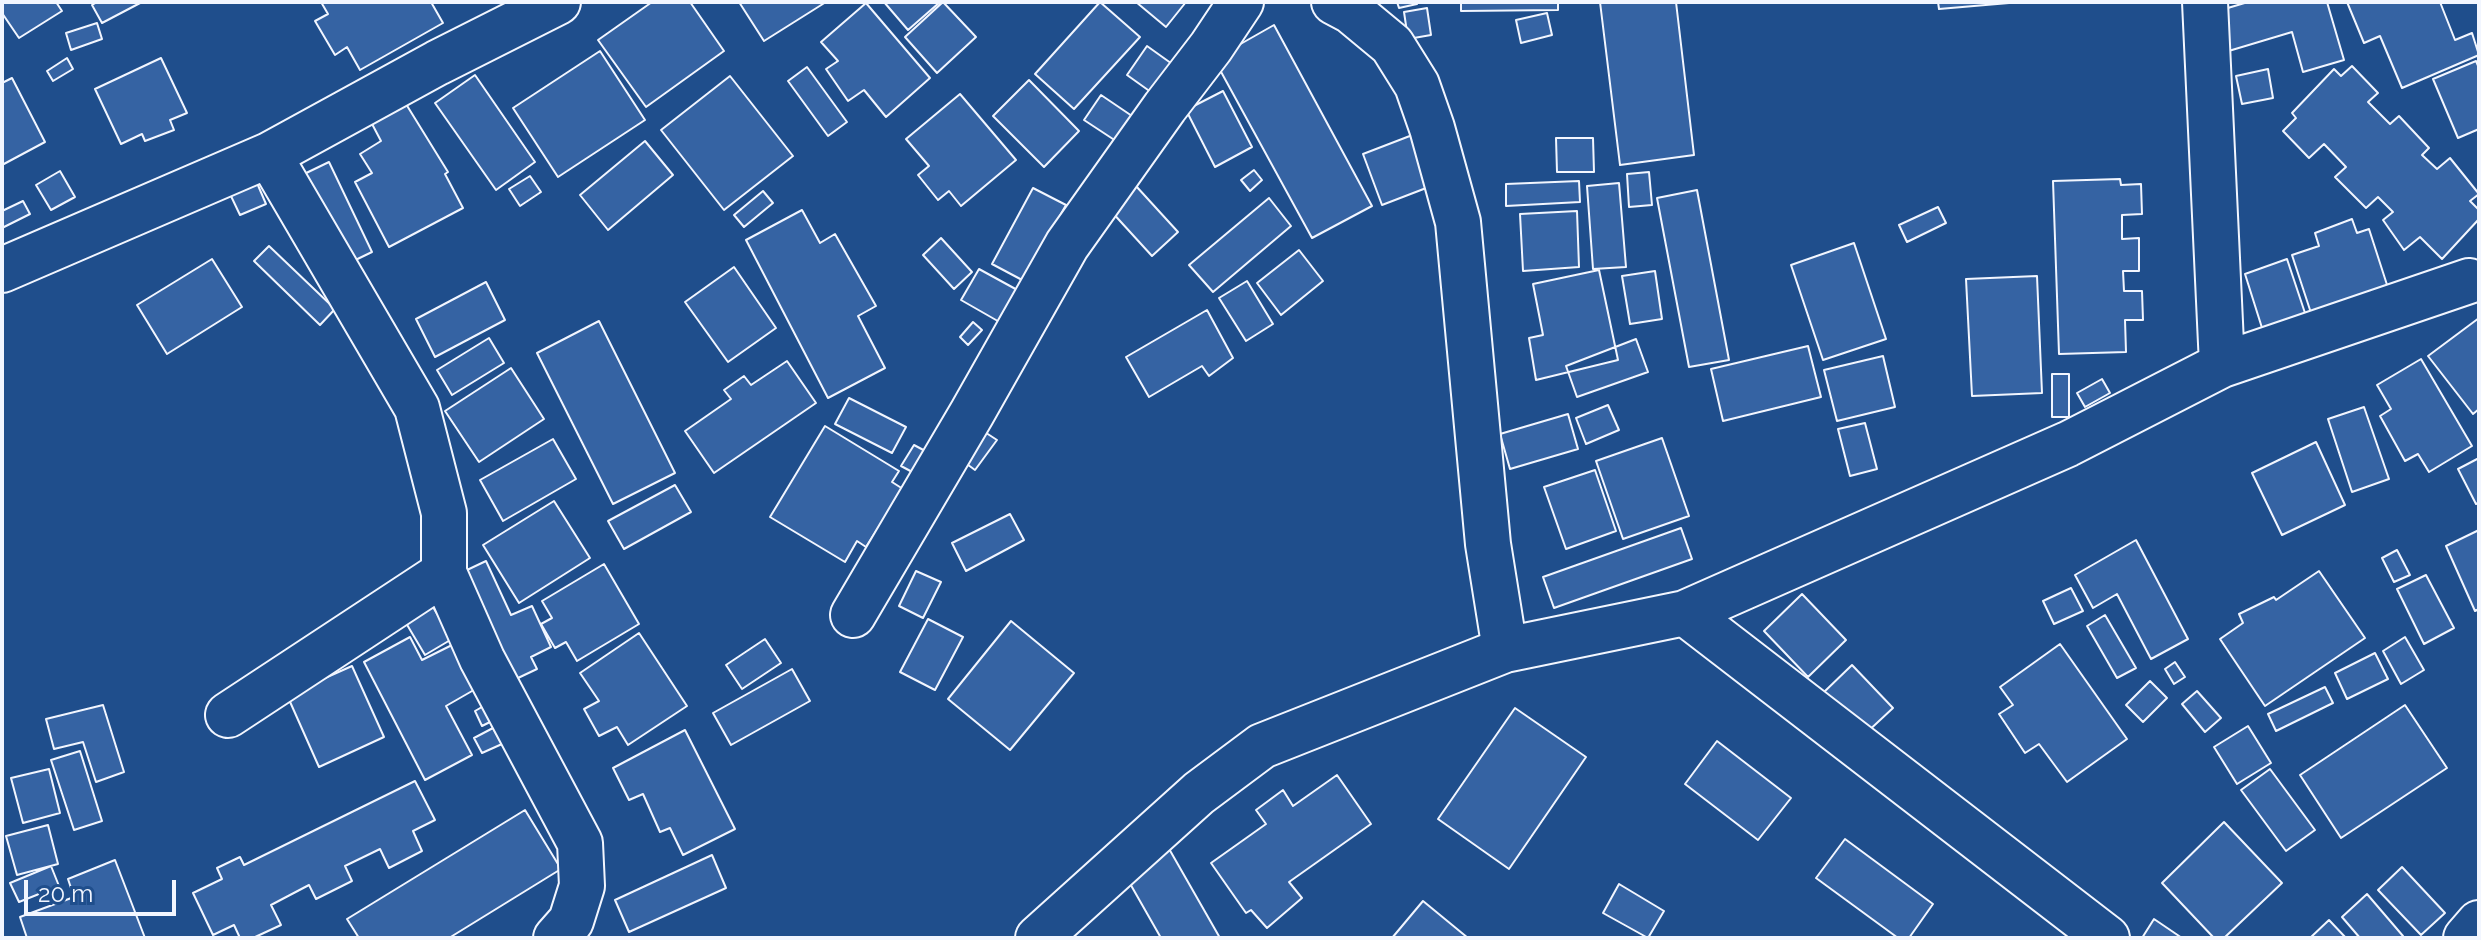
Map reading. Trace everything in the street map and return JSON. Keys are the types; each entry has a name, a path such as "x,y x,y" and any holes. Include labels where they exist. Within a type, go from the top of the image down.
{"street":[{"path":"2,270 269,155 437,63 558,2"},
{"path":"853,615 1067,245 1241,2"},
{"path":"1334,2 1351,11 1392,45 1417,85 1458,222 1488,544 1505,650"},
{"path":"2205,2 2222,365"},
{"path":"269,155 417,408 444,513 444,573 482,659 580,843 582,886 571,921 556,938"},
{"path":"1038,938 1199,793 1262,746 1505,650 1685,613 2068,444 2222,365 2469,281"},
{"path":"228,715 444,573"},
{"path":"1685,613 2107,938"},
{"path":"2466,938 2479,923"}],"building":[{"path":"2,2 56,2 62,11 19,38 2,13"},
{"path":"97,2 142,2 102,23 92,5"},
{"path":"321,2 431,2 443,23 360,70 347,47 335,55 315,21 328,14"},
{"path":"652,2 690,2 724,51 646,107 598,40"},
{"path":"739,2 826,2 764,41"},
{"path":"884,2 940,2 908,30"},
{"path":"943,2 976,37 937,73 905,37"},
{"path":"1100,2 1140,37 1074,109 1035,74"},
{"path":"1136,2 1186,2 1166,27"},
{"path":"1397,2 1417,2 1417,4 1399,8"},
{"path":"1461,2 1558,2 1558,10 1461,11"},
{"path":"1600,2 1676,2 1694,155 1620,165"},
{"path":"1938,2 2009,2 2009,3 1939,9"},
{"path":"2248,2 2327,2 2344,60 2303,72 2292,32 2222,53 2211,13"},
{"path":"2347,2 2440,2 2455,40 2472,33 2479,55 2402,88 2380,36 2364,43"},
{"path":"866,3 930,78 886,117 864,90 848,101 826,69 838,61 821,42"},
{"path":"1427,8 1431,35 1408,39 1404,12"},
{"path":"1547,13 1552,35 1521,43 1516,20"},
{"path":"97,23 102,39 71,50 66,33"},
{"path":"1274,25 1372,206 1312,238 1214,59"},
{"path":"1147,46 1175,66 1155,95 1127,75"},
{"path":"600,51 645,120 558,177 513,108"},
{"path":"67,58 73,69 53,81 47,71"},
{"path":"161,58 187,113 170,120 174,130 145,141 142,134 121,144 95,89"},
{"path":"2476,61 2479,68 2479,129 2458,138 2433,79"},
{"path":"2352,66 2378,93 2368,102 2390,124 2399,116 2429,148 2422,155 2437,169 2450,158 2479,194 2470,201 2479,210 2479,219 2442,259 2420,237 2404,250 2383,220 2393,212 2378,197 2366,208 2335,177 2346,167 2324,144 2309,158 2283,131 2296,118 2292,113 2334,69 2341,76"},
{"path":"807,67 847,122 828,136 788,81"},
{"path":"2268,69 2273,98 2242,104 2236,76"},
{"path":"475,75 535,162 496,190 435,103"},
{"path":"730,76 793,156 724,210 661,130"},
{"path":"12,78 45,142 2,165 2,83"},
{"path":"1029,80 1079,131 1044,167 993,116"},
{"path":"1223,91 1252,147 1215,167 1186,110"},
{"path":"960,94 1016,160 961,206 949,191 938,200 918,175 929,166 906,139"},
{"path":"1101,95 1135,118 1119,143 1084,120"},
{"path":"406,104 448,172 445,174 463,208 389,247 355,182 372,173 360,154 381,141 371,122"},
{"path":"1415,134 1434,185 1382,205 1363,154"},
{"path":"1556,138 1593,138 1594,172 1557,172"},
{"path":"645,141 673,175 608,230 580,195"},
{"path":"329,162 372,252 343,266 300,176"},
{"path":"1254,170 1262,180 1250,191 1241,180"},
{"path":"60,171 75,197 51,210 36,185"},
{"path":"1649,172 1652,205 1629,207 1627,174"},
{"path":"530,176 541,192 520,206 509,189"},
{"path":"2120,179 2121,185 2141,184 2142,214 2122,215 2122,239 2139,238 2139,271 2123,271 2124,291 2142,291 2143,320 2125,320 2126,352 2059,354 2053,181"},
{"path":"1579,181 1580,202 1506,206 1506,184"},
{"path":"257,183 266,204 240,215 230,194"},
{"path":"1619,183 1626,267 1593,269 1587,186"},
{"path":"1136,186 1178,232 1152,256 1110,210"},
{"path":"1033,188 1066,205 1024,281 992,264"},
{"path":"1697,190 1729,360 1689,367 1657,198"},
{"path":"763,191 773,203 744,227 734,215"},
{"path":"1269,198 1291,226 1213,292 1189,265"},
{"path":"23,201 30,214 2,228 2,211"},
{"path":"1938,207 1946,223 1907,242 1899,225"},
{"path":"802,210 820,243 835,234 876,306 858,316 885,368 828,398 746,240"},
{"path":"1577,211 1579,267 1523,271 1520,214"},
{"path":"2352,219 2357,233 2369,229 2389,291 2312,316 2292,255 2319,246 2315,233"},
{"path":"941,238 972,272 954,289 923,255"},
{"path":"1854,243 1886,339 1823,360 1791,265"},
{"path":"269,246 335,309 320,325 254,261"},
{"path":"1299,250 1323,281 1281,315 1257,283"},
{"path":"212,259 242,307 167,354 137,305"},
{"path":"2287,259 2306,316 2263,331 2245,274"},
{"path":"734,267 776,328 728,362 685,302"},
{"path":"979,269 1021,292 1003,324 961,300"},
{"path":"1599,270 1618,360 1536,380 1529,338 1543,335 1533,284"},
{"path":"1655,271 1662,319 1630,324 1622,276"},
{"path":"2037,276 2042,393 1972,396 1966,279"},
{"path":"1247,281 1273,324 1246,341 1219,298"},
{"path":"486,282 505,320 435,357 416,319"},
{"path":"1207,310 1233,358 1209,376 1202,366 1149,397 1126,357"},
{"path":"2479,318 2479,409 2473,414 2428,356"},
{"path":"599,321 675,473 613,504 537,353"},
{"path":"973,322 982,330 968,345 960,337"},
{"path":"489,338 504,363 452,395 437,370"},
{"path":"1636,339 1648,372 1577,397 1566,366"},
{"path":"1808,346 1821,397 1723,421 1711,369"},
{"path":"1883,356 1895,407 1837,421 1824,370"},
{"path":"2421,359 2472,446 2429,472 2418,454 2405,461 2380,416 2391,409 2377,385"},
{"path":"787,361 816,403 714,473 685,431 731,399 724,390 744,376 751,385"},
{"path":"511,368 544,419 479,462 445,411"},
{"path":"2052,374 2069,374 2069,417 2052,417"},
{"path":"2102,379 2110,393 2085,407 2077,393"},
{"path":"849,398 906,427 892,453 835,424"},
{"path":"1608,405 1619,430 1586,444 1576,418"},
{"path":"2364,407 2389,479 2352,492 2328,419"},
{"path":"1568,414 1578,449 1510,469 1500,434"},
{"path":"1865,423 1877,469 1850,476 1838,429"},
{"path":"825,426 899,471 892,482 903,489 866,547 857,541 845,562 770,517"},
{"path":"977,427 997,440 975,470 956,456"},
{"path":"1662,438 1689,516 1623,539 1596,461"},
{"path":"553,439 576,479 503,521 480,480"},
{"path":"2316,442 2345,505 2282,535 2252,473"},
{"path":"914,445 929,453 916,474 901,466"},
{"path":"2479,458 2479,503 2476,504 2458,469"},
{"path":"1595,470 1616,531 1566,549 1544,487"},
{"path":"675,485 691,512 624,549 608,521"},
{"path":"554,501 590,558 519,603 483,545"},
{"path":"1010,514 1024,540 966,571 952,543"},
{"path":"1681,528 1692,559 1554,608 1543,577"},
{"path":"2479,530 2479,609 2475,611 2446,546"},
{"path":"2136,540 2188,639 2151,659 2117,594 2093,608 2075,575"},
{"path":"2397,550 2410,575 2394,582 2382,558"},
{"path":"486,561 511,615 532,606 551,647 531,657 537,669 499,687 448,579"},
{"path":"604,564 639,624 577,661 566,642 555,648 541,624 552,618 542,601"},
{"path":"916,571 941,582 923,618 899,606"},
{"path":"2319,571 2365,638 2265,706 2220,639 2243,623 2239,614 2274,597 2276,600"},
{"path":"2426,575 2454,628 2424,644 2397,589"},
{"path":"2071,588 2083,611 2054,624 2043,601"},
{"path":"1802,594 1846,640 1808,677 1764,631"},
{"path":"433,607 452,639 425,655 406,623"},
{"path":"2105,615 2136,668 2117,678 2087,626"},
{"path":"928,619 963,637 935,690 900,672"},
{"path":"1011,621 1074,673 1010,750 948,699"},
{"path":"639,633 687,706 628,745 617,727 599,736 584,709 599,701 580,673"},
{"path":"410,637 422,660 456,643 479,687 446,706 472,755 425,780 364,662"},
{"path":"2405,637 2424,670 2401,684 2383,651"},
{"path":"765,639 781,663 742,689 726,665"},
{"path":"2060,644 2127,739 2067,782 2039,744 2025,753 1999,714 2013,705 2000,687"},
{"path":"2375,653 2388,679 2347,699 2335,673"},
{"path":"2175,662 2185,677 2174,684 2165,669"},
{"path":"1852,665 1893,708 1864,735 1823,693"},
{"path":"352,666 384,737 319,767 287,695"},
{"path":"792,669 810,701 731,745 713,713"},
{"path":"2150,681 2167,698 2143,722 2126,705"},
{"path":"2325,687 2333,703 2276,731 2268,714"},
{"path":"2197,691 2221,718 2205,732 2182,704"},
{"path":"494,700 502,716 482,726 475,711"},
{"path":"103,705 124,772 96,782 83,742 54,749 46,719"},
{"path":"2405,705 2447,768 2341,838 2300,775"},
{"path":"1515,708 1586,757 1509,869 1438,819"},
{"path":"2248,726 2271,763 2237,784 2214,747"},
{"path":"493,728 502,744 482,753 474,738"},
{"path":"685,730 735,829 683,855 670,828 660,832 643,794 629,800 613,768"},
{"path":"1717,741 1791,798 1758,840 1685,784"},
{"path":"80,751 102,821 74,830 51,760"},
{"path":"49,769 60,813 23,823 11,778"},
{"path":"2270,769 2315,830 2286,851 2241,790"},
{"path":"1337,775 1371,824 1289,882 1302,898 1267,928 1251,910 1246,913 1211,863 1266,824 1256,810 1283,790 1293,806"},
{"path":"415,781 435,820 413,831 422,851 389,868 380,849 345,866 352,881 316,899 309,885 271,905 281,925 253,938 240,938 234,925 213,935 193,893 222,879 217,868 240,857 244,865"},
{"path":"525,810 561,869 449,938 359,938 347,919"},
{"path":"2224,822 2282,883 2224,938 2214,938 2162,883"},
{"path":"48,825 58,864 17,875 6,836"},
{"path":"1845,839 1933,904 1909,938 1898,938 1816,878"},
{"path":"1168,847 1220,938 1161,938 1124,873"},
{"path":"712,855 726,888 629,932 615,900"},
{"path":"115,860 145,938 27,938 20,917 74,897 68,879"},
{"path":"51,866 59,886 19,902 10,883"},
{"path":"2402,867 2445,913 2421,935 2378,890"},
{"path":"1619,884 1664,911 1648,938 1603,913"},
{"path":"2367,894 2403,936 2360,938 2342,917"},
{"path":"1423,901 1468,938 1392,938"},
{"path":"2154,919 2182,938 2142,938"},
{"path":"2329,920 2346,938 2310,938"}]}
